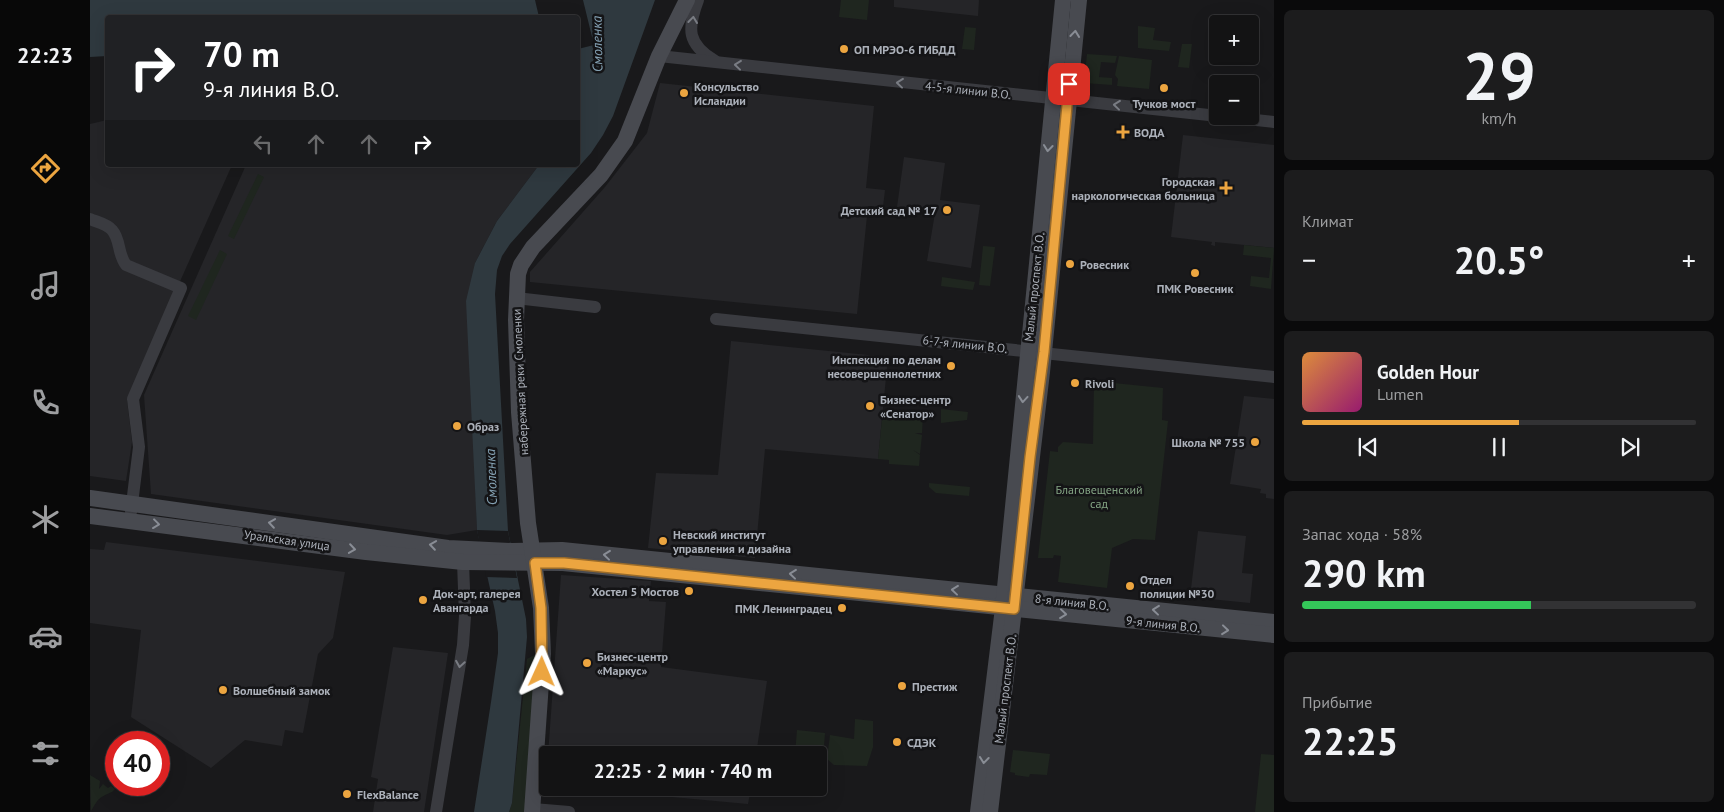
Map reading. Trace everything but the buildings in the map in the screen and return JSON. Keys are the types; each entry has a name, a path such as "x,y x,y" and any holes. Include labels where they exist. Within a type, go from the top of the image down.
{"main road":[{"name":"Малый проспект В.О.","path":"990,812 1009,602 1060,100 1063,0"},
{"name":"Малый проспект В.О.","path":"1060,100 1078,0"},
{"name":"набережная реки Смоленки","path":"532,811 542,654 541,608 528,523 519,412 516,298 518,274 526,256 601,175 625,141 659,56 690,1"},
{"name":"Уральская улица","path":"90,498 448,548 482,556"},
{"name":"Уральская улица","path":"90,516 366,552 464,562 482,556"},
{"name":"8-я линия В.О.","path":"533,557 562,550 1009,602 1274,622"},
{"path":"482,556 533,557"},
{"name":"Малый проспект В.О.","path":"978,812 1009,602"},
{"name":"9-я линия В.О.","path":"1009,602 1274,635"}],"street":[{"name":"4-5-я линии В.О.","path":"690,1 694,43 701,53 719,63"},
{"name":"4-5-я линии В.О.","path":"659,56 1209,115"},
{"name":"4-5-я линии В.О.","path":"1259,120 1274,122"},
{"path":"90,219 113,231 120,258 126,265 181,288 133,399 139,447 130,520"},
{"path":"516,298 595,307"},
{"name":"6-7-я линии В.О.","path":"716,319 1274,377"},
{"path":"436,812 463,646 465,616 464,562"},
{"path":"532,811 569,812"}],"shaded area":[{"path":"894,0 979,0 978,16 894,7"},
{"path":"660,83 874,106 866,188 885,190 883,207 868,206 857,314 530,282 530,272 605,187 647,133"},
{"path":"105,120 105,167 231,167 127,400 132,442 126,481 90,476 90,124"},
{"name":"Городская наркологическая больница","path":"1183,135 1274,145 1274,248 1215,242 1215,246 1211,245 1212,242 1171,237"},
{"name":"Детский сад № 17","path":"904,157 945,163 940,200 980,205 971,268 927,261 935,213 897,207"},
{"path":"245,167 538,167 497,221 475,263 474,440 477,530 447,535 151,494 144,395"},
{"path":"731,341 888,357 878,459 765,449 755,558 648,548 656,473 718,475"},
{"name":"Школа № 755","path":"1244,396 1274,399 1274,499 1266,498 1266,494 1260,493 1261,489 1230,484"},
{"path":"1198,531 1246,536 1242,573 1253,574 1250,603 1190,597"},
{"path":"106,542 345,572 333,638 318,654 303,733 285,730 282,746 245,740 211,768 170,742 170,731 153,731 131,717 141,630 90,623 90,549 104,550"},
{"path":"561,575 651,581 649,601 666,602 661,667 767,681 757,746 549,746"},
{"path":"393,647 448,653 424,812 373,812 378,779 371,777"},
{"path":"661,796 750,796 748,804"}],"green space":[{"path":"841,0 869,0 867,20 839,17"},
{"path":"1138,26 1155,28 1153,40 1171,42 1169,51 1138,48"},
{"path":"965,27 976,28 974,50 962,49"},
{"path":"1182,44 1192,44 1189,68 1178,67"},
{"path":"1087,54 1117,56 1115,63 1101,62 1099,77 1112,78 1112,85 1084,83"},
{"path":"1119,56 1152,60 1149,89 1117,86 1118,79 1115,75"},
{"path":"258,174 264,177 234,239 228,236"},
{"path":"1244,245 1274,248 1271,289 1250,286 1251,276 1269,278 1271,258 1243,255"},
{"path":"983,246 995,247 990,286 979,285"},
{"path":"220,250 227,254 196,320 188,316"},
{"path":"942,277 975,282 973,290 941,286"},
{"name":"Благовещенский сад","path":"1094,381 1163,388 1162,420 1168,421 1155,540 1133,539 1112,548 1107,588 1058,582 1061,556 1054,555 1053,558 1038,558 1050,451 1058,452 1058,447 1063,442 1093,444"},
{"path":"883,409 884,416 888,416 888,410 892,410 891,419 895,419 896,410 904,411 907,421 906,411 923,414 922,433 915,433 922,435 920,454 913,450 920,455 919,466 889,464 889,460 878,459"},
{"path":"941,409 968,412 967,420 941,423"},
{"path":"929,483 970,487 969,496 936,493 929,487"},
{"path":"538,653 527,812 509,812 512,803 527,659"},
{"path":"855,719 873,721 873,747 867,766 834,765 827,759 830,735 854,739"},
{"path":"797,730 825,733 824,746 796,746"},
{"path":"1013,750 1050,754 1047,775 1030,774 1029,777 1015,775 1015,773 1010,772"},
{"path":"1261,754 1274,755 1274,812 1255,812"},
{"path":"90,775 100,781 99,789 103,784 105,786 105,796 99,799 91,811"}],"water":[{"name":"Смоленка","path":"90,0 655,0 613,116 591,153 580,165 580,15 105,15 105,56 90,57"},
{"name":"Смоленка","path":"538,167 579,167 510,244 502,256 497,270 495,294 508,531 526,619 527,637 512,803 509,812 474,812 498,653 498,633 477,530 466,301 475,263 497,221"}],"pier":[{"path":"535,0 583,0 594,45 580,48 580,15 539,15"},
{"path":"477,530 508,531 517,578 486,577"}],"place":[{"name":"ОП МРЭО-6 ГИБДД","path":"844,49"},
{"name":"Тучков мост","path":"1164,88"},
{"name":"Консульство Исландии","path":"684,93"},
{"name":"ВОДА","path":"1123,132"},
{"name":"Городская наркологическая больница","path":"1226,188"},
{"name":"Детский сад № 17","path":"947,210"},
{"name":"Ровесник","path":"1070,264"},
{"name":"ПМК Ровесник","path":"1195,273"},
{"name":"Инспекция по делам несовершеннолетних","path":"951,366"},
{"name":"Rivoli","path":"1075,383"},
{"name":"Бизнес-центр «Сенатор»","path":"870,406"},
{"name":"Образ","path":"457,426"},
{"name":"Школа № 755","path":"1255,442"},
{"name":"Невский институт управления и дизайна","path":"663,541"},
{"name":"Отдел полиции №30","path":"1130,586"},
{"name":"Хостел 5 Мостов","path":"689,591"},
{"name":"Док-арт, галерея Авангарда","path":"423,600"},
{"name":"ПМК Ленинградец","path":"842,608"},
{"name":"Бизнес-центр «Маркус»","path":"587,663"},
{"name":"Престиж","path":"902,686"},
{"name":"Волшебный замок","path":"223,690"},
{"name":"СДЭК","path":"897,742"},
{"name":"FlexBalance","path":"347,794"}],"route":[{"path":"542,672 541,608 535,563 564,563 1014,609 1030,457 1044,352 1069,84"}]}
